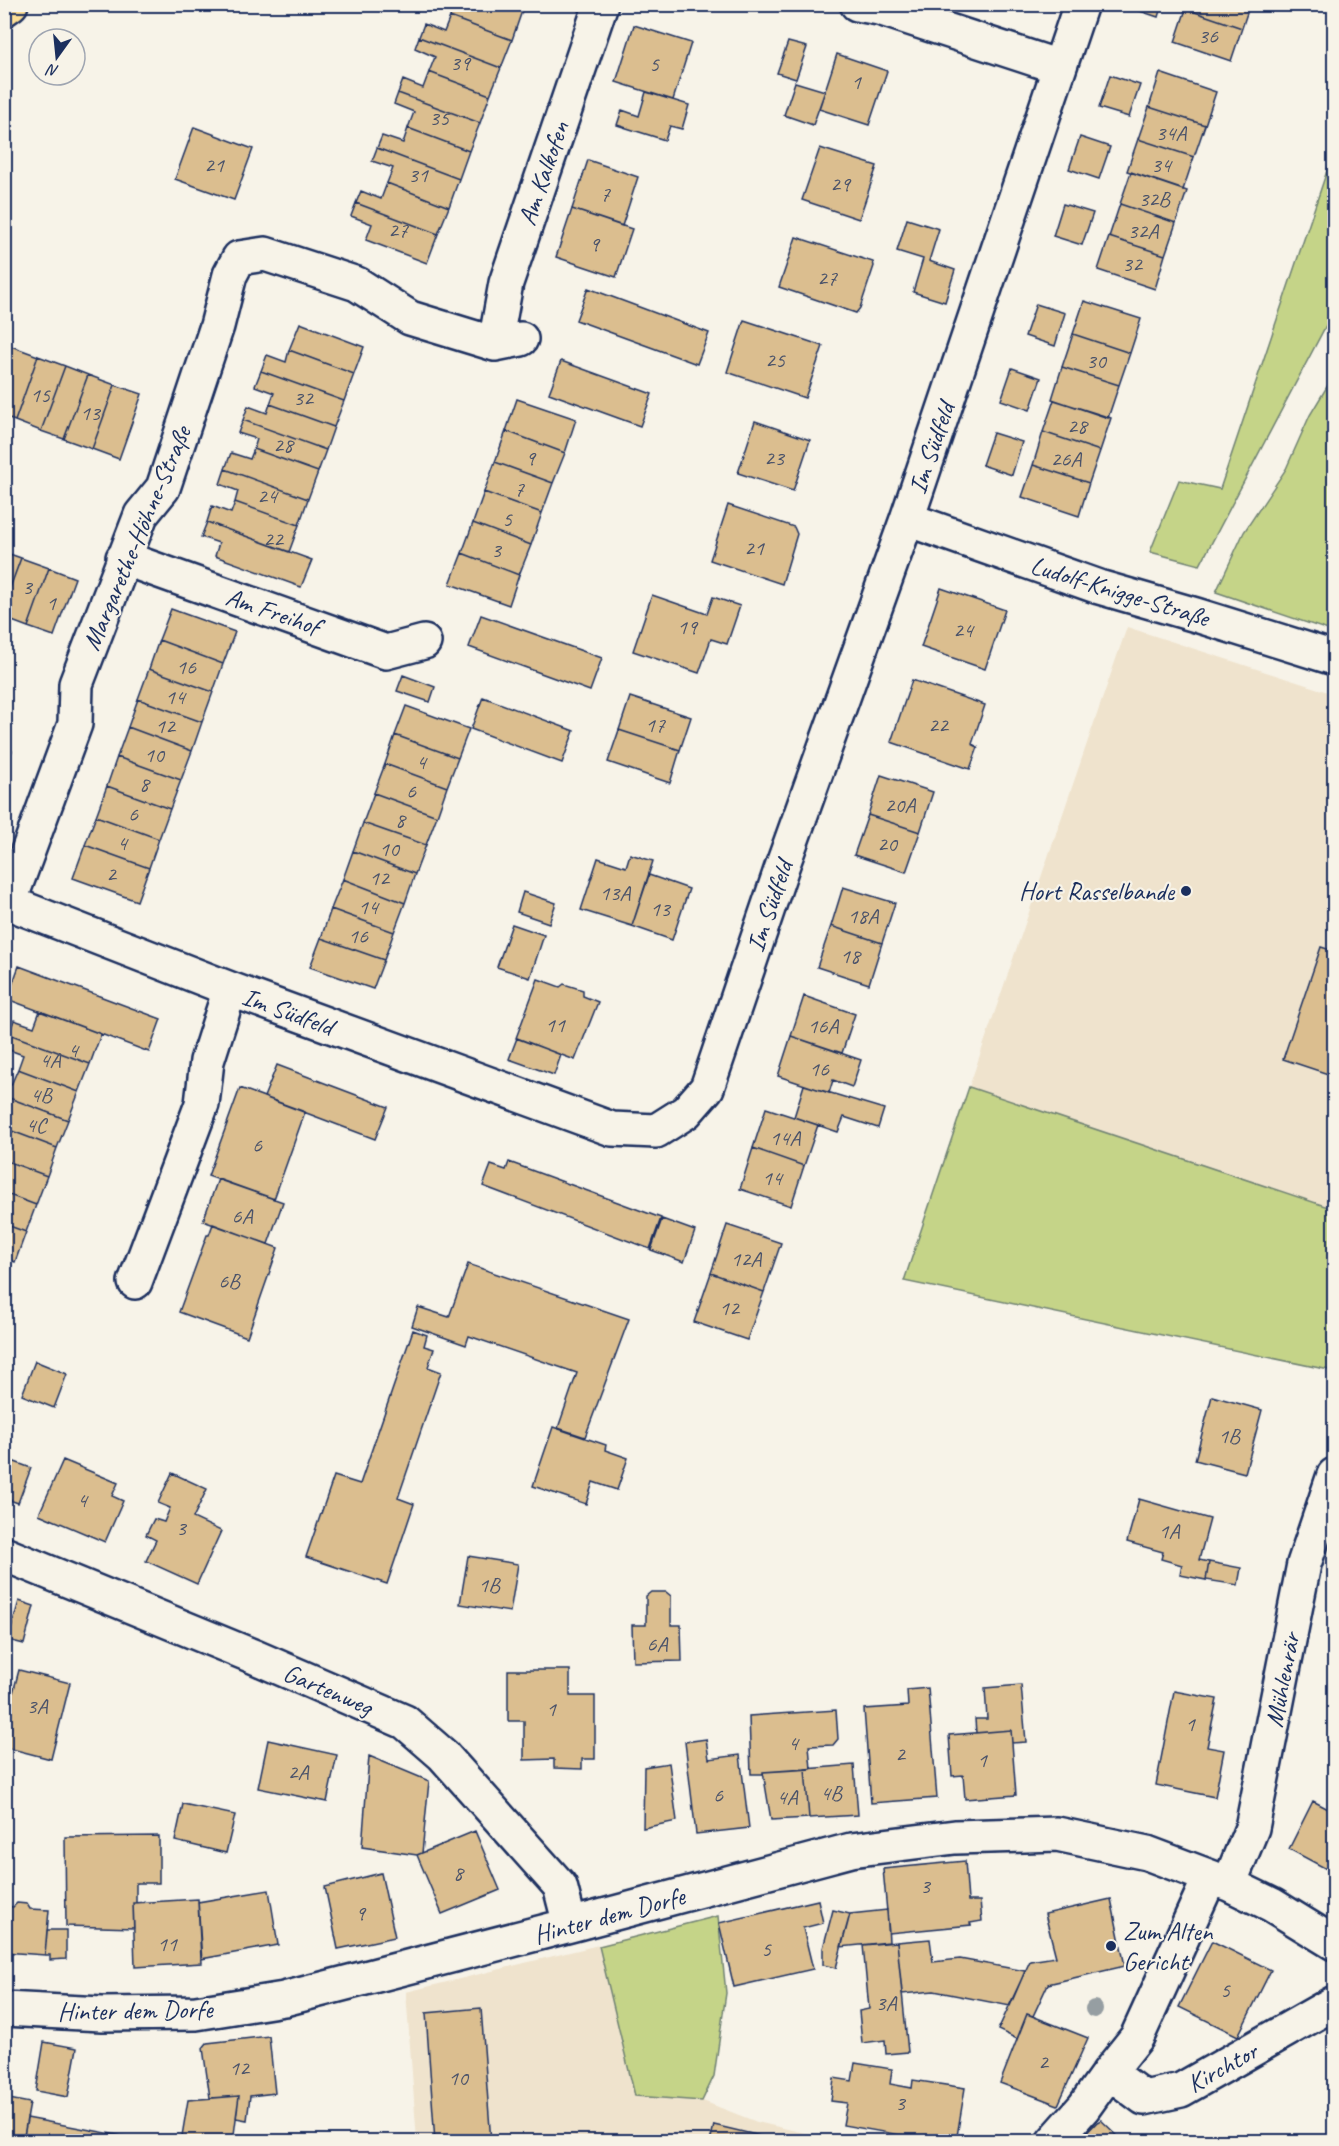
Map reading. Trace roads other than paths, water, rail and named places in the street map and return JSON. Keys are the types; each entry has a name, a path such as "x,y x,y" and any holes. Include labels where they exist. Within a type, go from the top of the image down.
{"main road":[{"path":"4,9 11,4"}],"street":[{"name":"Am Kalkofen","path":"508,341 506,283 601,4"},
{"path":"857,4 879,8 1059,67"},
{"name":"Im Südfeld","path":"8,899 22,908 230,989 612,1129 656,1131 686,1112 707,1088 782,867 907,519 1081,4"},
{"name":"Margarethe-Höhne-Straße","path":"8,899 75,724 76,684 141,515 163,488 217,326 230,275 239,258 265,254 357,284 410,318 508,341"},
{"name":"Ludolf-Knigge-Straße","path":"907,519 1100,588 1335,658"},
{"name":"Am Freihof","path":"123,558 386,651 424,642"},
{"path":"135,1282 202,1104 207,1061 230,989"},
{"name":"Mühlenrär","path":"1220,1880 1252,1828 1304,1564 1335,1475"},
{"name":"Gartenweg","path":"4,1554 255,1657 405,1722 443,1755 560,1886 570,1925"},
{"name":"Hinter dem Dorfe","path":"4,2009 102,2014 196,2013 284,1999 851,1850 955,1837 1057,1834 1146,1853 1220,1880 1272,1905 1335,1943"},
{"path":"1053,2142 1084,2107 1137,2037 1220,1880"},
{"name":"Kirchtor","path":"1109,2072 1144,2098 1181,2090 1335,2003"}],"place":[{"name":"Hort Rasselbande","path":"1186,891"},
{"name":"Zum Alten Gericht","path":"1111,1946"}]}
